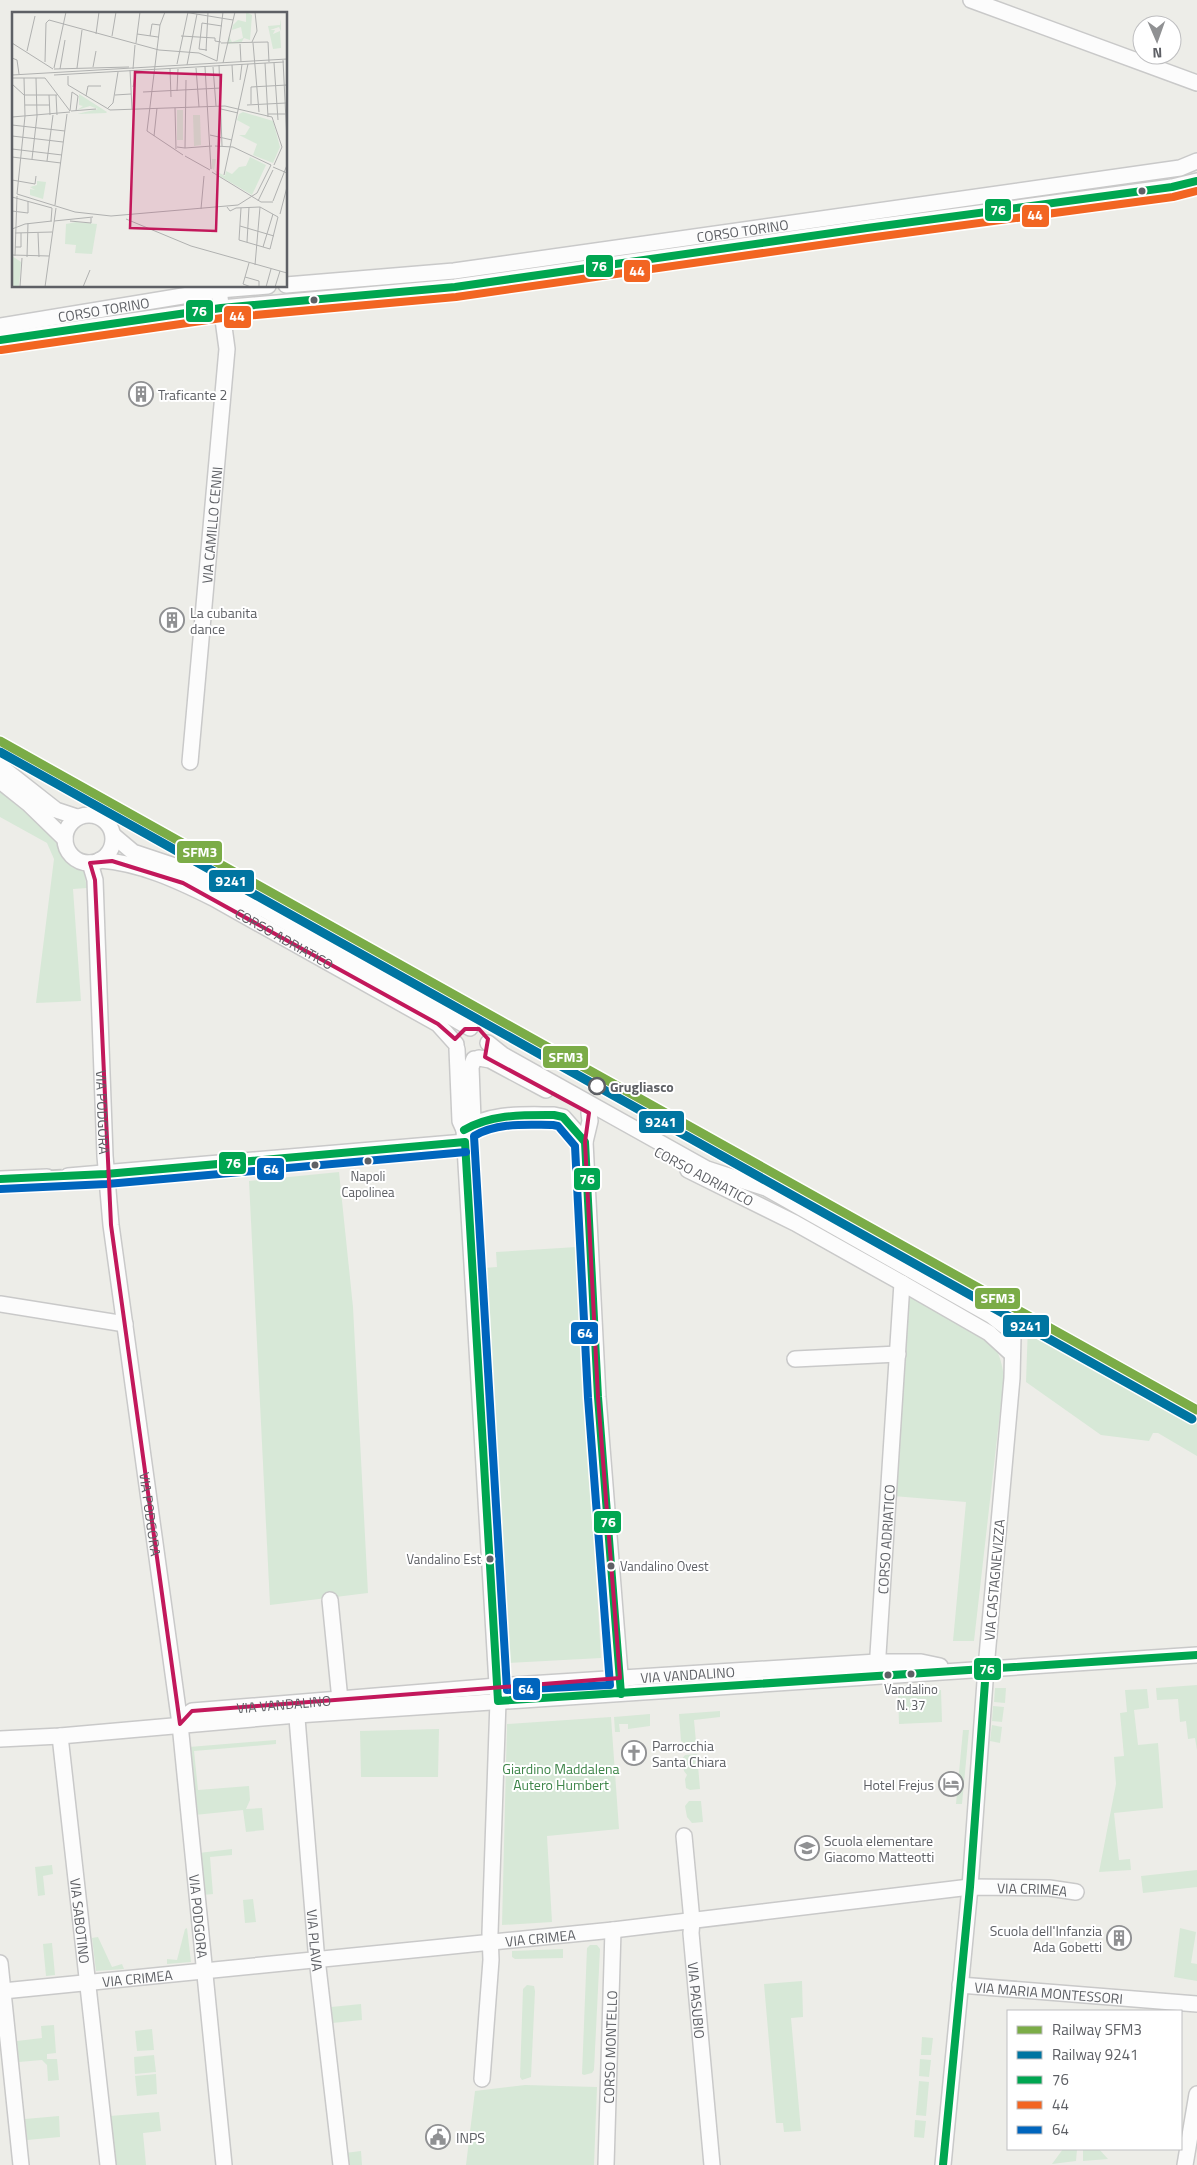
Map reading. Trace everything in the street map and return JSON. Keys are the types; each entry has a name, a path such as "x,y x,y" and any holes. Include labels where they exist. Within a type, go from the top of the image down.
{"street":[{"path":"971,0 1194,83"},
{"name":"CORSO TORINO","path":"288,285 454,271 1180,168 1197,161"},
{"name":"CORSO TORINO","path":"0,340 221,308 455,287 867,228 1172,187 1197,181"},
{"name":"CORSO TORINO","path":"0,326 219,290 244,288"},
{"name":"VIA CAMILLO CENNI","path":"190,762 227,349 219,290"},
{"name":"CORSO ADRIATICO","path":"0,766 56,810 77,818 87,814 99,816 109,824 114,836 133,852 178,867 258,906 470,1028 483,1031 488,1043 504,1055 707,1169 766,1188 992,1316 1006,1327 1013,1336 1012,1354"},
{"name":"CORSO ADRIATICO","path":"0,781 29,804 65,839 68,851 74,858 136,866 183,883 213,898 438,1024 464,1057 490,1060 589,1113 709,1182 737,1193 902,1283 989,1334 1012,1354"},
{"path":"65,839 68,827 77,818"},
{"path":"95,862 106,857 111,851 114,836"},
{"name":"VIA PODGORA","path":"95,862 106,1174 180,1724 224,2165"},
{"path":"470,1028 459,1035 457,1046 460,1121 464,1136 497,1694 491,1941 482,2079"},
{"path":"464,1136 473,1120 471,1067 477,1058 486,1052 488,1043"},
{"path":"589,1113 590,1121 585,1142 598,1397 621,1694"},
{"path":"68,1176 106,1174 464,1136 473,1124 493,1117 554,1115 563,1117 585,1142"},
{"path":"0,1179 47,1177"},
{"name":"CORSO ADRIATICO","path":"877,1669 902,1283"},
{"path":"0,1304 125,1324"},
{"path":"795,1359 898,1354"},
{"name":"VIA CASTAGNEVIZZA","path":"943,2165 970,1887 986,1668 1012,1378 1012,1354"},
{"path":"330,1600 340,1700"},
{"name":"VIA VANDALINO","path":"0,1739 60,1736 180,1724 185,1716 192,1712 296,1709 497,1694 620,1678 877,1669 961,1671 1197,1655"},
{"name":"VIA VANDALINO","path":"296,1709 340,1700 497,1694 621,1694 877,1669"},
{"name":"VIA PLAVA","path":"296,1709 317,1959 341,2165"},
{"name":"VIA SABOTINO","path":"60,1736 108,2165"},
{"name":"VIA PASUBIO","path":"684,1836 712,2165"},
{"name":"VIA CRIMEA","path":"2,1985 89,1983 613,1930 970,1887 1049,1888 1076,1892"},
{"name":"CORSO MONTELLO","path":"606,2165 613,1930"},
{"path":"0,1963 21,2165"},
{"name":"VIA MARIA MONTESSORI","path":"960,1985 1197,2004"},
{"path":"1185,2165 1197,2094"}],"highlighted area":[{"path":"112,861 183,883 438,1024 455,1039 465,1029 479,1029 488,1039 485,1057 589,1113 585,1142 598,1397 620,1678 192,1711 180,1724 111,1225 95,880 90,863"}],"green space":[{"path":"0,785 60,843 64,857 84,872 87,888 73,889 81,1001 36,1003 54,859 47,843 0,817"},
{"path":"339,1172 353,1307 368,1593 270,1605 249,1181"},
{"path":"577,1247 601,1658 508,1663 484,1268 497,1267 496,1252"},
{"path":"906,1293 992,1343 999,1355 1004,1377 974,1641 953,1641 966,1502 893,1496"},
{"path":"1028,1324 1197,1419 1197,1456 1158,1433 1153,1433 1149,1441 1101,1435 1026,1382"},
{"path":"1197,1685 1197,1750 1195,1738 1188,1739 1186,1721 1180,1722 1178,1699 1157,1700 1156,1688"},
{"path":"995,1688 1006,1688 1005,1703 994,1702"},
{"path":"1147,1689 1149,1708 1134,1710 1138,1745 1158,1743 1163,1808 1114,1813 1119,1860 1130,1859 1131,1870 1099,1872 1116,1784 1114,1757 1124,1756 1120,1713 1127,1712 1125,1690"},
{"path":"941,1690 942,1722 899,1724 898,1693"},
{"path":"993,1706 1004,1707 1002,1722 992,1721"},
{"path":"720,1711 720,1717 694,1720 696,1742 684,1743 681,1741 679,1714"},
{"path":"650,1714 650,1726 628,1729 628,1724 619,1724 620,1732 615,1732 614,1717"},
{"name":"Giardino Maddalena Autero Humbert","path":"611,1717 619,1829 547,1836 552,1922 502,1925 507,1724"},
{"path":"992,1725 1002,1727 1000,1743 990,1741"},
{"path":"439,1729 438,1777 361,1777 360,1731"},
{"path":"963,1730 969,1730 962,1804 956,1804"},
{"path":"276,1740 276,1744 194,1751 198,1790 249,1786 250,1800 246,1809 262,1808 264,1830 246,1832 243,1810 195,1815 189,1747"},
{"path":"697,1754 700,1789 690,1790 686,1788 685,1779 687,1775 684,1771 682,1759 685,1755"},
{"path":"689,1801 701,1801 703,1822 692,1823 687,1817 685,1806"},
{"path":"232,1849 232,1855 210,1857 213,1894 203,1895 199,1853"},
{"path":"52,1865 53,1874 43,1876 45,1895 38,1896 35,1867"},
{"path":"1197,1870 1197,1887 1143,1893 1141,1876"},
{"path":"253,1899 256,1922 245,1923 243,1900"},
{"path":"187,1928 191,1962 167,1964 167,1959 177,1960 185,1929"},
{"path":"1180,1928 1196,1932 1191,1963 1197,1964 1197,1981 1174,1977"},
{"path":"98,1937 112,1967 122,1964 124,1969 96,1971 92,1938"},
{"path":"52,1943 55,1975 46,1976 43,1944"},
{"path":"590,1945 597,1945 600,1949 594,2070 592,2073 584,2075 582,2074 587,1948"},
{"path":"563,1949 563,1958 515,1959 512,1957 512,1951"},
{"path":"802,1981 803,2017 791,2018 801,2131 784,2132 783,2123 776,2123 764,1984"},
{"path":"527,1985 534,1986 535,1991 531,2077 522,2080 520,2077 523,1989"},
{"path":"361,2004 362,2020 332,2023 331,2007"},
{"path":"54,2025 56,2053 47,2054 47,2059 57,2059 59,2080 48,2081 47,2065 42,2060 19,2062 17,2041 42,2038 41,2026"},
{"path":"152,2029 154,2050 137,2051 135,2031"},
{"path":"922,2037 933,2038 931,2055 921,2055"},
{"path":"154,2055 156,2072 135,2074 134,2057"},
{"path":"920,2059 931,2060 929,2077 919,2076"},
{"path":"156,2074 157,2094 137,2096 135,2076"},
{"path":"919,2081 929,2082 926,2116 916,2115"},
{"path":"525,2085 597,2087 594,2165 466,2165 475,2091"},
{"path":"159,2112 161,2131 143,2133 146,2165 115,2165 110,2116"},
{"path":"59,2116 60,2137 27,2140 25,2119"},
{"path":"915,2120 926,2121 924,2138 914,2137"},
{"path":"1062,2150 1077,2150 1076,2161 1052,2164"},
{"path":"1083,2150 1100,2150 1108,2159 1083,2161"},
{"path":"361,2151 362,2165 346,2165 345,2161 349,2160 348,2155 345,2155 345,2153"}],"tunnel":[{"path":"47,1177 68,1176"}],"rail line":[{"name":"SFM3","path":"0,741 1197,1410"},
{"name":"9241","path":"0,752 1192,1419"}],"transit line":[{"name":"76","path":"0,340 221,308 455,287 867,228 1172,187 1197,181"},
{"name":"44","path":"1,350 222,318 456,297 868,238 1173,197 1197,191"},
{"name":"76","path":"464,1130 496,1118 554,1115 563,1117 585,1142 598,1397 621,1694"},
{"name":"64","path":"553,1125 558,1126 575,1146 588,1398 610,1685 507,1690 474,1136 503,1126 553,1125"},
{"name":"76","path":"465,1142 498,1701 1197,1655"},
{"name":"76","path":"0,1179 106,1174 465,1142"},
{"name":"64","path":"0,1189 107,1184 466,1152"},
{"name":"76","path":"943,2165 970,1887 986,1668"}],"place":[{"name":"Traficante 2","path":"141,394"},
{"name":"La cubanita dance","path":"172,620"},
{"name":"Grugliasco","path":"597,1086"},
{"name":"Napoli Capolinea","path":"368,1161"},
{"name":"Vandalino Est","path":"490,1559"},
{"name":"Vandalino Ovest","path":"611,1566"},
{"name":"Vandalino N. 37","path":"911,1674"},
{"name":"Parrocchia Santa Chiara","path":"634,1753"},
{"name":"Hotel Frejus","path":"951,1784"},
{"name":"Scuola elementare Giacomo Matteotti","path":"807,1848"},
{"name":"Scuola dell'Infanzia Ada Gobetti","path":"1119,1938"},
{"name":"INPS","path":"438,2137"}]}
